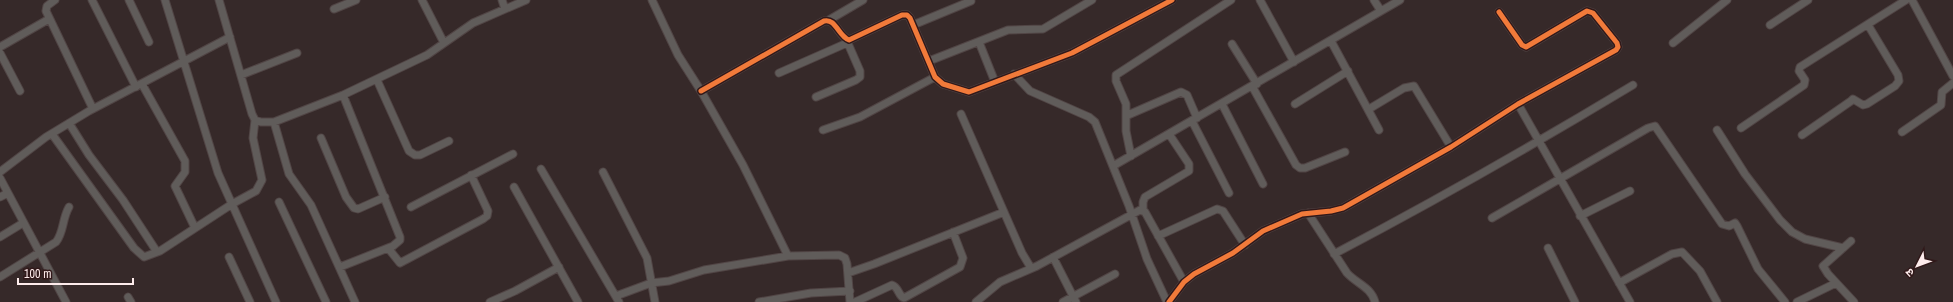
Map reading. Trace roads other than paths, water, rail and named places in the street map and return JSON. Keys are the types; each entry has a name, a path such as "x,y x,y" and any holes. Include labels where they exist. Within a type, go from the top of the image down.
{"street":[{"path":"55,0 47,6 46,11 93,109"},
{"path":"92,0 139,86 185,161 185,172 175,186 195,228"},
{"path":"129,0 149,42"},
{"path":"165,0 185,62 206,140 218,173 276,302"},
{"path":"52,134 134,248 144,256 157,252 232,204 256,191 260,187 261,172 253,138 255,120 219,0"},
{"path":"334,9 356,0"},
{"path":"422,0 444,43"},
{"path":"502,0 506,8"},
{"path":"255,120 261,122 274,122 377,80 427,54 473,23 526,0"},
{"path":"652,0 678,55 701,91 743,165 788,256"},
{"path":"701,91 824,20 828,20 863,0"},
{"path":"929,61 1008,30 1043,29 1092,0"},
{"path":"779,73 902,15 907,15 913,24 935,77 943,84 969,92 1072,53 1172,0"},
{"path":"1131,156 1126,131 1128,115 1126,104 1116,82 1118,73 1231,0"},
{"path":"1260,0 1294,62"},
{"path":"1374,0 1381,11"},
{"path":"1113,166 1400,0"},
{"path":"1673,43 1726,0"},
{"path":"1770,25 1808,0"},
{"path":"1741,128 1804,85 1805,80 1799,71 1800,66 1906,0"},
{"path":"1912,0 1953,76"},
{"path":"913,24 971,1"},
{"path":"1014,74 1030,91 1092,119 1098,127 1147,259 1168,302 1184,282 1203,268 1224,258 1245,245 1263,231 1308,212 1331,211 1343,208 1451,147 1518,104 1616,50 1618,47 1617,43 1594,14 1588,11 1526,47 1522,44 1499,12"},
{"path":"0,47 49,19"},
{"path":"816,97 856,80 860,76 860,72 847,41 828,20"},
{"path":"1802,135 1851,100 1853,99 1863,105 1867,104 1895,86 1899,81 1898,75 1868,25"},
{"path":"0,172 52,134 93,109 230,37"},
{"path":"1331,41 1380,130"},
{"path":"979,42 995,82"},
{"path":"1232,44 1296,165 1300,168 1305,168 1345,152"},
{"path":"241,75 298,52"},
{"path":"0,53 20,92"},
{"path":"1295,104 1348,71"},
{"path":"823,130 860,117 935,77"},
{"path":"377,80 409,151 412,154 420,155 449,141"},
{"path":"1902,132 1941,105 1942,92 1953,83"},
{"path":"1334,254 1407,216 1539,141 1633,85"},
{"path":"1369,109 1404,88 1414,86 1451,147"},
{"path":"1128,115 1181,92 1187,95 1194,120 1229,193"},
{"path":"340,267 388,248 400,240 385,197 343,95"},
{"path":"1222,104 1263,184"},
{"path":"1518,104 1630,302"},
{"path":"961,114 1022,253 1031,268"},
{"path":"274,122 289,174 311,205 355,302"},
{"path":"70,123 89,155 123,200 157,252"},
{"path":"1492,218 1559,178 1648,128 1655,126 1722,224 1728,226 1735,223 1758,269 1785,302"},
{"path":"1717,130 1745,174 1780,220 1792,232 1805,239 1843,248"},
{"path":"1170,134 1189,164 1189,171 1145,197 1143,202 1143,210 1184,282"},
{"path":"321,138 346,197 354,208 358,209 385,197"},
{"path":"411,207 513,154"},
{"path":"541,169 617,299 651,283 670,281 720,266 788,256 839,255 846,260 850,302"},
{"path":"603,172 647,258 650,267 651,283 655,302"},
{"path":"388,248 400,264 484,219 487,216 488,211 471,175"},
{"path":"0,178 66,302"},
{"path":"514,187 578,302"},
{"path":"1580,216 1630,191"},
{"path":"0,197 8,193"},
{"path":"279,202 326,302"},
{"path":"0,277 56,242 60,237 62,220 69,207"},
{"path":"1158,236 1217,209 1223,211 1245,245"},
{"path":"976,302 1000,282 1053,257 1131,214 1143,210"},
{"path":"848,273 1004,212"},
{"path":"1308,212 1334,254 1354,281 1370,290 1375,302"},
{"path":"0,237 23,223"},
{"path":"855,302 892,285 895,286 901,297 904,298 960,267 963,258 953,232"},
{"path":"1851,241 1823,266 1824,270 1854,302"},
{"path":"1548,248 1574,302"},
{"path":"1618,283 1672,254 1682,252 1700,271 1717,302"},
{"path":"229,257 250,302"},
{"path":"1053,257 1075,299"},
{"path":"490,302 515,291 559,267"},
{"path":"1063,302 1075,299 1115,274"},
{"path":"1797,302 1836,283"},
{"path":"759,302 812,293 850,291"}]}
